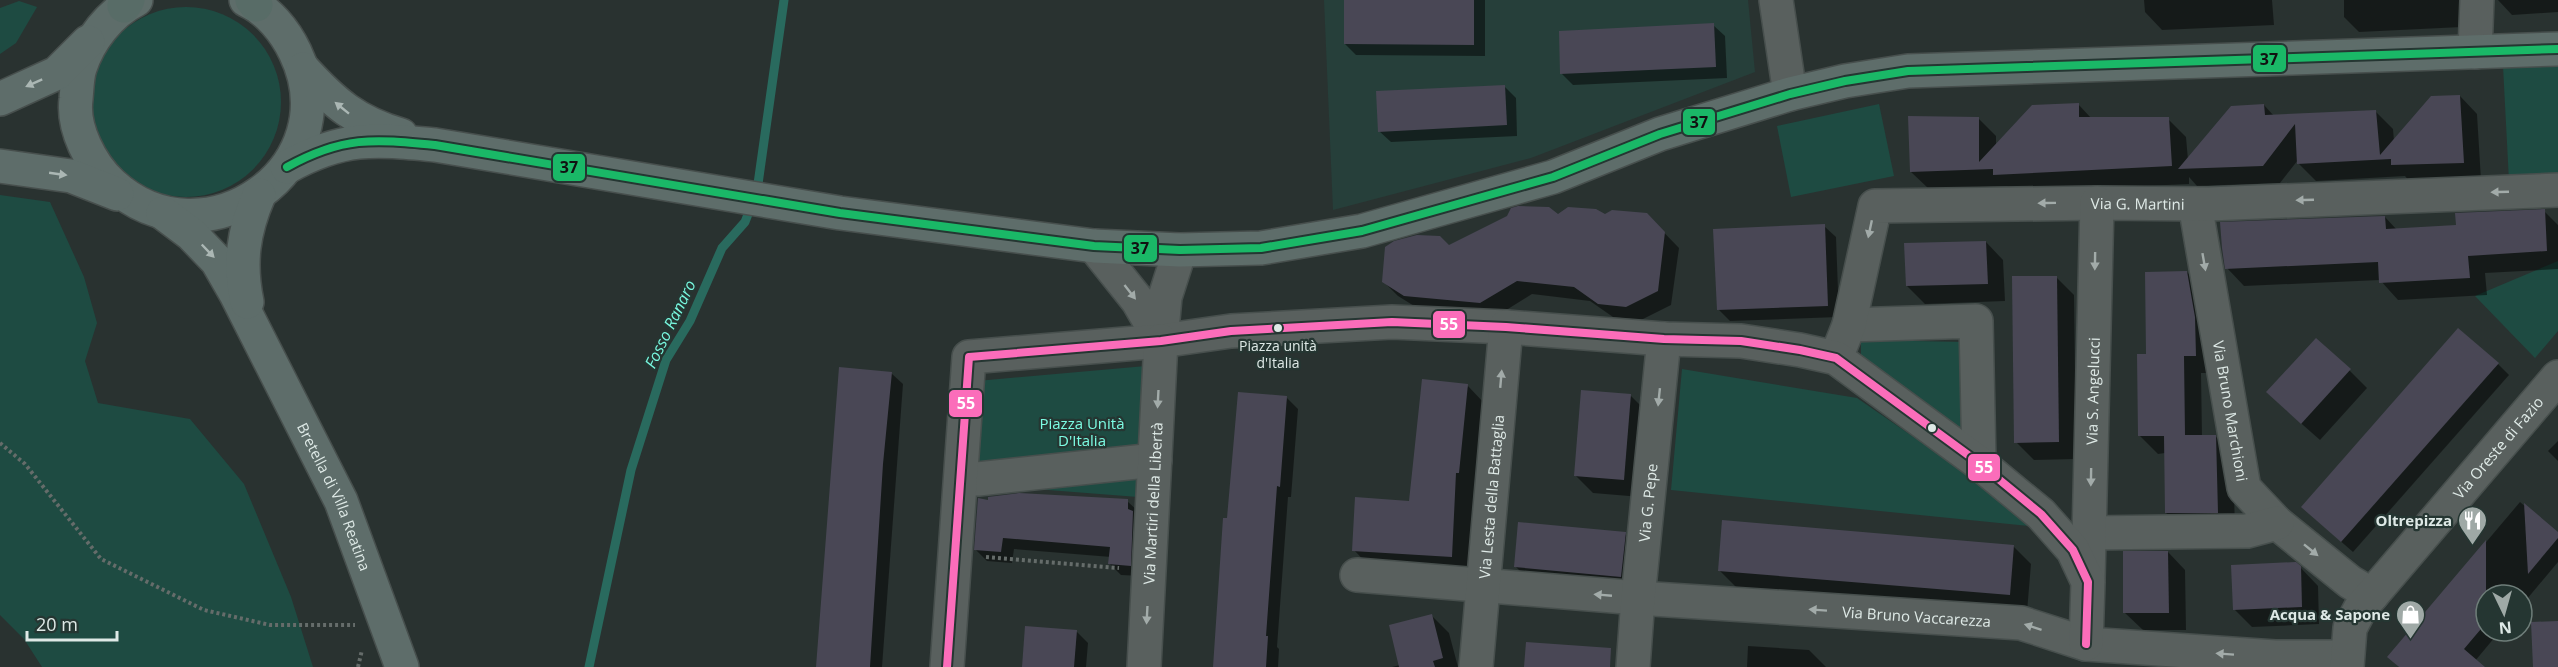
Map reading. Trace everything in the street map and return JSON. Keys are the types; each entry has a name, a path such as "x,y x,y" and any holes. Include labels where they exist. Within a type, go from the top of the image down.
{"main road":[{"path":"0,99 57,73 129,2"},
{"path":"163,213 196,217 229,210 259,195 274,183 287,167 302,136 308,102 303,69 286,33 252,2"},
{"path":"96,35 80,68 75,105 82,141 100,173 127,198"},
{"path":"287,167 314,152 344,143 383,140 435,145 840,213 1094,246 1180,250 1261,248 1362,231 1553,177 1660,134 1790,94 1845,81 1908,71 2558,49"},
{"path":"303,69 327,95 350,114 387,131 435,145"},
{"path":"0,166 71,176 163,213 191,234 218,261 254,333"},
{"path":"254,333 243,282 242,254 244,233 259,195"},
{"name":"Bretella di Villa Reatina","path":"254,333 341,501 402,667"}],"street":[{"path":"1776,0 1790,94"},
{"path":"2475,52 2477,0"},
{"name":"Via G. Martini","path":"1836,358 1849,325 1875,206 2097,202 2194,204 2558,190"},
{"name":"Via S. Angelucci","path":"2086,644 2097,202"},
{"name":"Via Bruno Marchioni","path":"2194,204 2244,488 2277,523 2350,582 2372,595"},
{"path":"1094,246 1138,302 1161,340"},
{"name":"Via Martiri della Libertà","path":"1144,667 1161,340 1165,297 1180,250"},
{"path":"1849,325 1976,321 1979,463"},
{"path":"947,667 969,357 1161,340 1231,331 1392,322 1506,327 1664,339 1741,341 1836,358 1979,463 2041,514 2073,549 2088,582"},
{"name":"Via Lesta della Battaglia","path":"1476,667 1506,327"},
{"name":"Via G. Pepe","path":"1633,667 1664,339"},
{"name":"Via Oreste di Fazio","path":"2347,662 2350,628 2360,609 2558,377"},
{"path":"961,477 978,479 1155,460"},
{"path":"2090,532 2247,531 2277,523"},
{"name":"Via Bruno Vaccarezza","path":"1357,575 1638,598 2020,623 2086,644 2271,662 2347,662"}],"path":[{"path":"0,443 25,464 100,559 204,610 270,625 339,627 386,622"},
{"path":"955,555 1150,571"}],"shaded area":[{"path":"1324,0 1748,0 1755,72 1531,158 1333,210"}],"green space":[{"path":"19,1 37,7 16,43 0,54 0,8"},
{"path":"186,7 222,14 239,23 253,35 265,49 274,66 281,102 274,138 265,155 253,169 239,181 222,190 186,197 150,190 133,181 119,169 107,155 98,138 91,102 98,66 107,49 119,35 133,23 150,14"},
{"path":"2558,65 2558,180 2509,181 2503,66"},
{"path":"1879,104 1894,176 1791,197 1777,126"},
{"path":"0,195 50,202 84,277 97,323 85,361 98,403 190,419 244,484 291,597 313,667 42,667 24,639 0,615"},
{"path":"2558,261 2558,331 2535,358 2475,296"},
{"path":"1861,340 1965,342 1965,434 1861,357"},
{"name":"Piazza Unità D'Italia","path":"1146,366 1138,497 973,484 977,381"},
{"path":"1682,369 1857,398 2021,511 2029,526 1671,490"}],"building":[{"path":"1344,0 1474,0 1474,45 1344,44"},
{"path":"1714,23 1716,67 1560,74 1559,31"},
{"path":"1505,85 1507,125 1378,132 1376,91"},
{"path":"2460,95 2464,163 2391,165 2391,159 2297,164 2295,124 2263,166 2178,169 2231,106 2264,104 2265,115 2376,110 2380,155 2431,96"},
{"path":"2079,103 2079,117 2169,117 2172,166 1993,175 1993,169 1910,172 1908,116 1979,117 1979,162 2032,105"},
{"path":"1518,206 1549,207 1558,214 1568,207 1596,209 1605,214 1612,210 1647,213 1665,232 1658,291 1626,307 1598,304 1574,287 1517,281 1480,303 1404,296 1382,282 1385,247 1394,241 1417,235 1440,236 1449,245 1507,216 1511,208"},
{"path":"2545,209 2547,251 2468,256 2470,278 2379,283 2378,262 2225,269 2220,222 2385,216 2386,229 2456,225 2455,213"},
{"path":"1825,224 1828,306 1717,310 1713,229"},
{"path":"1986,241 1988,284 1906,286 1904,243"},
{"path":"2187,271 2195,317 2196,356 2184,356 2185,435 2216,435 2218,513 2165,513 2164,436 2138,436 2137,354 2146,354 2145,272"},
{"path":"2012,276 2057,276 2059,442 2014,443"},
{"path":"2458,328 2499,363 2341,542 2301,507"},
{"path":"2316,338 2351,369 2301,424 2266,392"},
{"path":"839,367 892,372 883,464 870,667 816,667"},
{"path":"1422,379 1468,384 1459,473 1456,473 1452,557 1352,551 1355,497 1409,501"},
{"path":"1581,390 1631,394 1624,480 1574,476"},
{"path":"1238,392 1287,396 1280,487 1277,486 1266,636 1268,636 1266,667 1213,667 1223,518 1227,518"},
{"path":"1019,493 1128,499 1128,509 1133,511 1131,566 1108,564 1110,547 1003,538 1001,552 974,550 978,498 988,500 988,497"},
{"path":"2524,503 2558,532 2558,538 2528,574"},
{"path":"1722,520 2014,545 2010,595 1718,571"},
{"path":"1518,522 1626,532 1621,577 1514,567"},
{"path":"2486,540 2486,583 2474,583 2474,637 2464,649 2485,667 2399,667 2387,657"},
{"path":"2123,551 2168,551 2169,613 2123,613"},
{"path":"2296,562 2301,566 2302,607 2233,610 2231,565"},
{"path":"1432,614 1443,658 1433,661 1435,667 1399,667 1389,625"},
{"path":"2558,621 2558,667 2533,667 2534,622"},
{"path":"1025,626 1077,630 1074,667 1022,667"},
{"path":"1526,642 1611,648 1610,667 1524,667"}],"waterway":[{"name":"Fosso Ranaro","path":"589,667 631,470 666,360 690,321 722,248 745,222 757,191 784,0"}],"transit line":[{"name":"37","path":"287,167 307,157 342,145 376,141 413,143 840,213 1094,246 1180,250 1261,248 1362,231 1553,177 1660,134 1790,94 1845,81 1908,71 2558,49"},
{"name":"55","path":"947,667 969,357 1161,341 1231,331 1392,322 1506,327 1664,339 1741,341 1836,358 1979,463 2041,514 2073,550 2088,582 2086,644"}],"place":[{"name":"Piazza unità d'Italia","path":"1278,328"},
{"name":"Oltrepizza","path":"2473,546"},
{"name":"Acqua & Sapone","path":"2411,640"}]}
